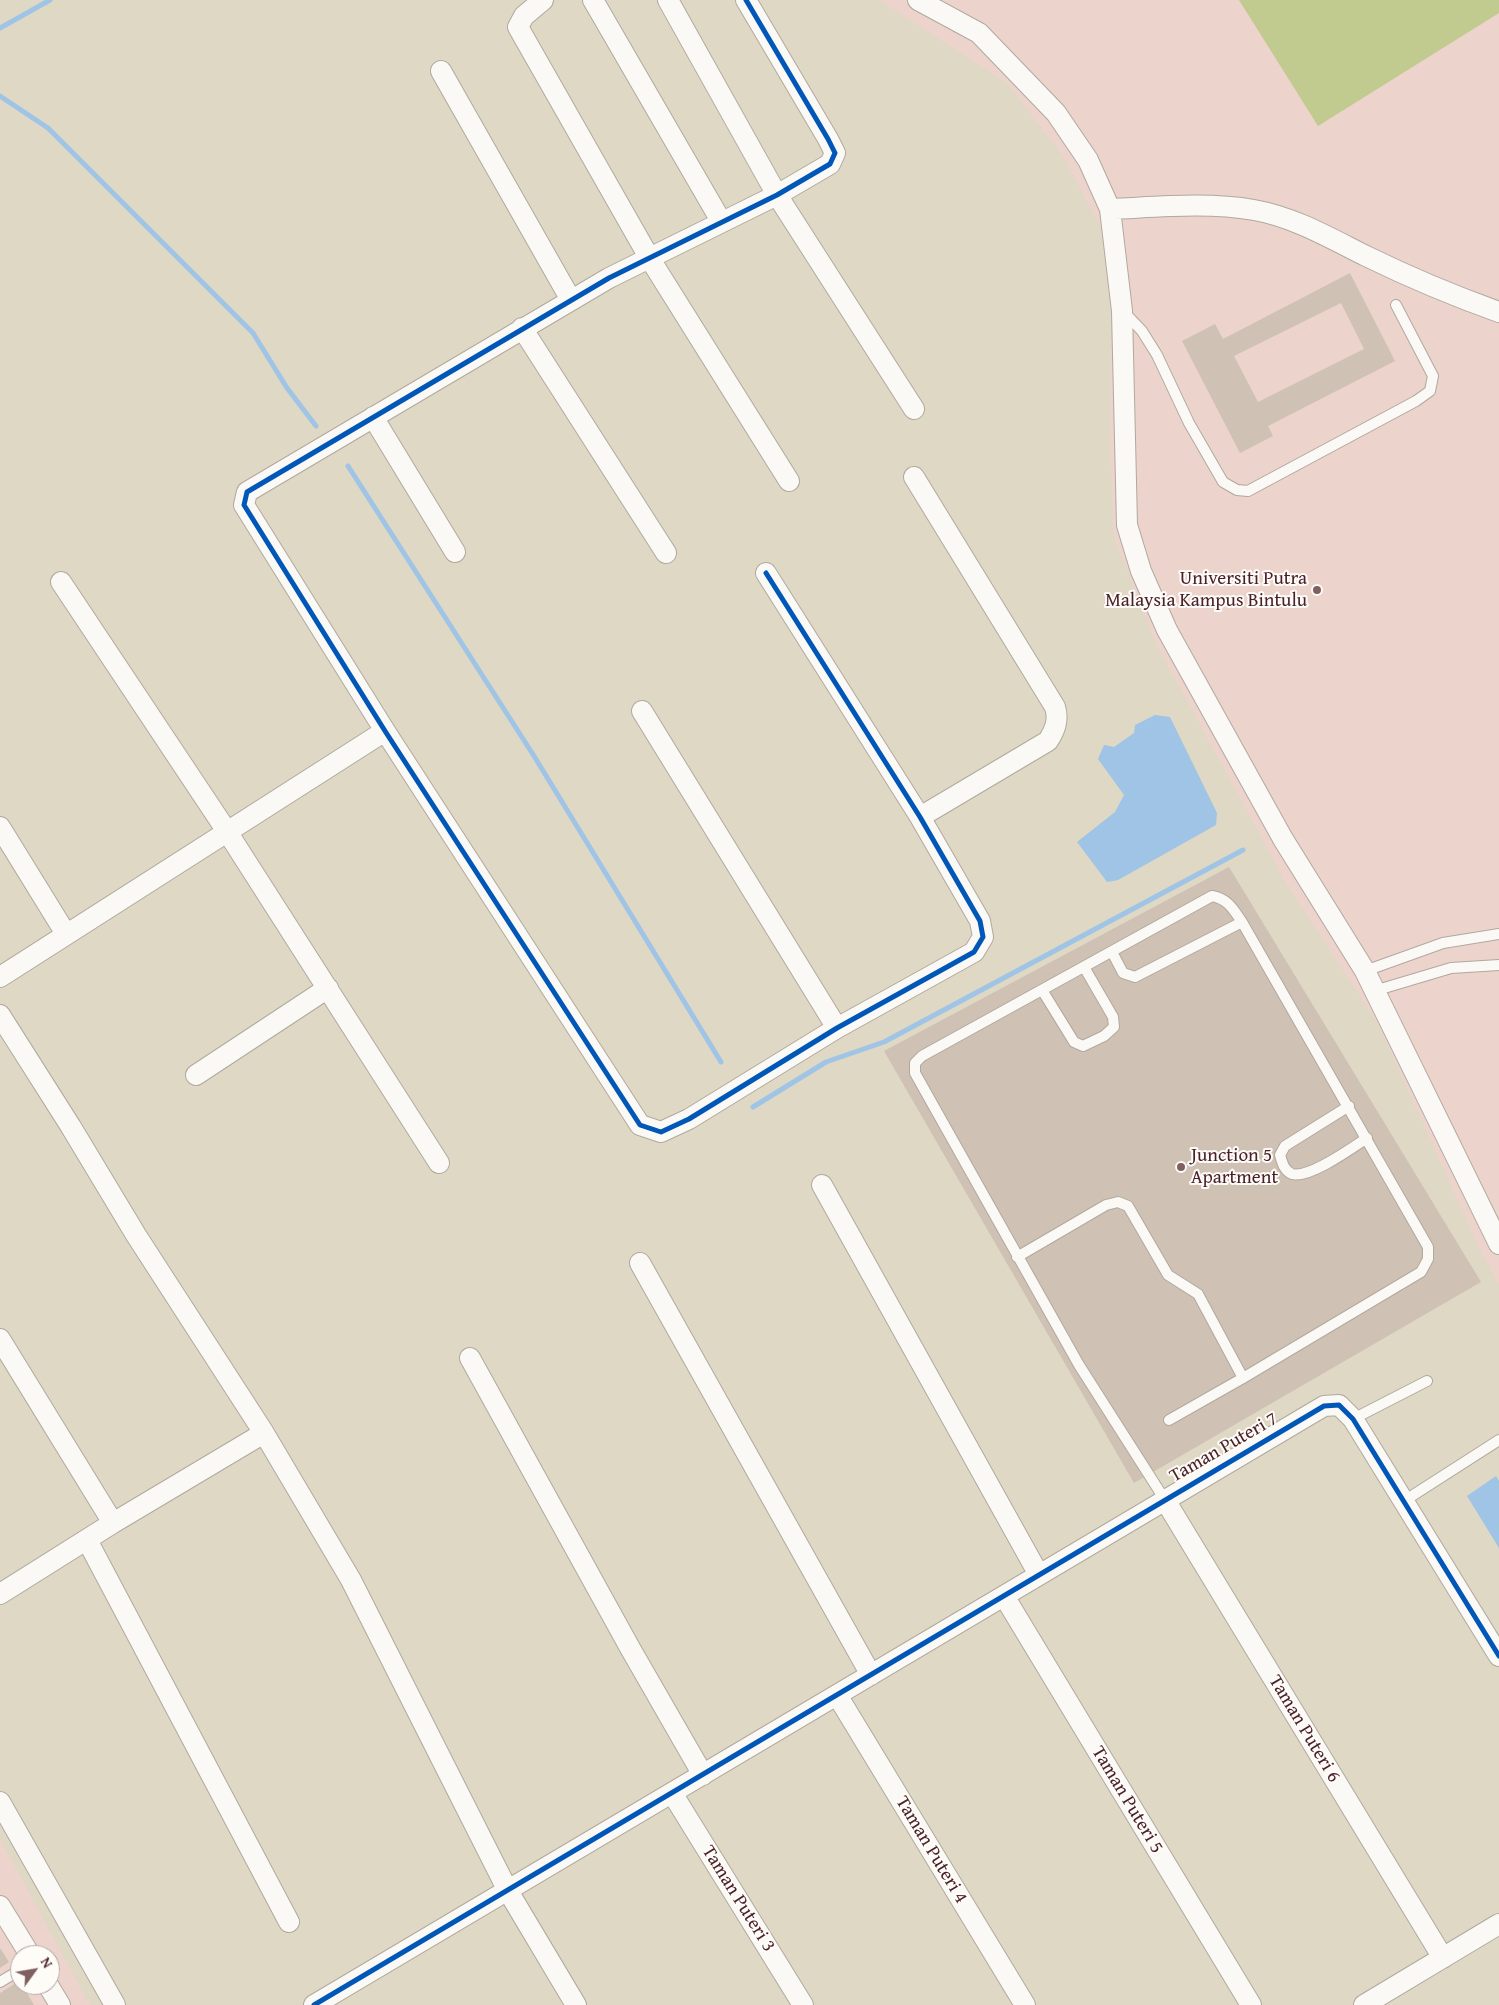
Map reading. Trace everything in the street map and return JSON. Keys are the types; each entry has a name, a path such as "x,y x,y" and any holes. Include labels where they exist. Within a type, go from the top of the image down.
{"street":[{"path":"543,0 524,16 518,27 650,259 789,482"},
{"path":"594,0 721,221"},
{"path":"668,0 778,195 914,409"},
{"path":"746,0 835,153 830,164 778,195 721,221 650,259 608,278 522,328 247,492 244,505 385,732 640,1126 661,1132 689,1119 837,1028 974,952 982,937 980,921 920,817 766,574"},
{"path":"918,0 979,33 1056,113 1088,160 1110,209 1122,311 1127,525 1141,571 1167,630 1278,830 1365,971 1499,1244"},
{"path":"441,72 571,300"},
{"path":"1110,209 1203,205 1255,210 1306,226 1429,284 1499,312"},
{"path":"522,328 666,554"},
{"path":"373,417 455,552"},
{"path":"914,477 1058,714 1054,732 1048,741 920,817"},
{"path":"61,582 228,833 439,1163"},
{"path":"642,711 837,1028"},
{"path":"0,976 385,732"},
{"path":"0,827 66,934"},
{"path":"196,1074 328,988"},
{"path":"0,1015 71,1127 136,1235 264,1433 351,1580 508,1891 576,2005"},
{"path":"822,1185 1038,1575"},
{"path":"640,1263 871,1675"},
{"path":"0,1339 113,1523"},
{"path":"470,1358 625,1639 703,1775"},
{"name":"Taman Puteri 7","path":"314,2005 340,1999 508,1891 1324,1406 1339,1405 1353,1419 1499,1656"},
{"path":"0,1594 113,1523 264,1433"},
{"name":"Taman Puteri 6","path":"1165,1500 1443,1958"},
{"path":"87,1540 289,1922"},
{"name":"Taman Puteri 5","path":"1004,1596 1251,2005"},
{"name":"Taman Puteri 4","path":"837,1695 1025,2005"},
{"name":"Taman Puteri 3","path":"672,1794 803,2005"},
{"path":"0,1802 115,2005"},
{"path":"0,1906 24,1945"},
{"path":"1364,2005 1387,1999 1443,1958 1499,1924"}],"lane":[{"path":"1122,311 1142,331 1157,355 1190,423 1223,482 1237,490 1248,491 1416,401 1430,391 1433,376 1396,305"},
{"path":"1165,1500 1078,1365 915,1073 915,1063 922,1056 1212,896 1229,903 1242,922 1428,1247 1428,1259 1421,1272 1169,1420"},
{"path":"1112,952 1123,973 1136,977 1242,922"},
{"path":"1365,971 1443,943 1499,934"},
{"path":"1374,991 1451,968 1499,965"},
{"path":"1042,990 1074,1042 1083,1046 1094,1042 1114,1027 1114,1016 1084,968"},
{"path":"1349,1106 1285,1146 1280,1155 1283,1166 1291,1174 1312,1171 1367,1138"},
{"path":"1017,1257 1106,1205 1118,1202 1128,1206 1168,1275 1198,1294 1243,1378"},
{"path":"1353,1419 1427,1381"},
{"path":"1404,1501 1499,1440"}],"shaded area":[{"name":"Universiti Putra Malaysia Kampus Bintulu","path":"879,0 1499,0 1499,1284 1481,1252 1378,1024 1287,885 1156,644 1114,537 1110,436 1111,321 1102,230 1062,155 1007,83"},
{"path":"0,1839 57,1945 10,1945 10,1995 60,1995 60,1950 90,2005 0,2005"}],"green space":[{"path":"1239,0 1499,0 1499,13 1318,126"}],"water":[{"path":"1155,715 1170,717 1217,813 1216,825 1118,880 1107,882 1077,842 1115,812 1124,795 1098,759 1104,745 1114,747 1134,733 1135,725"},
{"path":"1496,1476 1499,1481 1499,1548 1467,1496"}],"building":[{"path":"1350,273 1395,361 1268,426 1273,436 1240,453 1182,341 1215,324 1223,339","holes":["1341,303 1364,349 1258,402 1234,356"]},
{"name":"Junction 5 Apartment","path":"1229,867 1481,1282 1134,1483 884,1051"},
{"path":"0,1948 9,1962 0,1968"},
{"path":"10,1987 10,1995 28,1995 34,2005 0,2005 0,1993"}],"waterway":[{"path":"0,28 50,0"},
{"path":"0,96 48,128 253,333 287,388 316,426"},
{"path":"348,466 534,756 721,1062"},
{"path":"753,1107 826,1062 884,1042 1243,850"}],"cycle path":[{"path":"746,0 828,139 835,153 830,164 777,195 609,278 247,492 244,505 385,731 640,1125 661,1132 689,1119 837,1028 974,952 983,937 980,921 920,817 766,573"},
{"path":"314,2005 1324,1406 1339,1405 1353,1419 1499,1656"}],"place":[{"name":"Universiti Putra Malaysia Kampus Bintulu","path":"1317,590"},
{"name":"Junction 5 Apartment","path":"1181,1167"}]}
